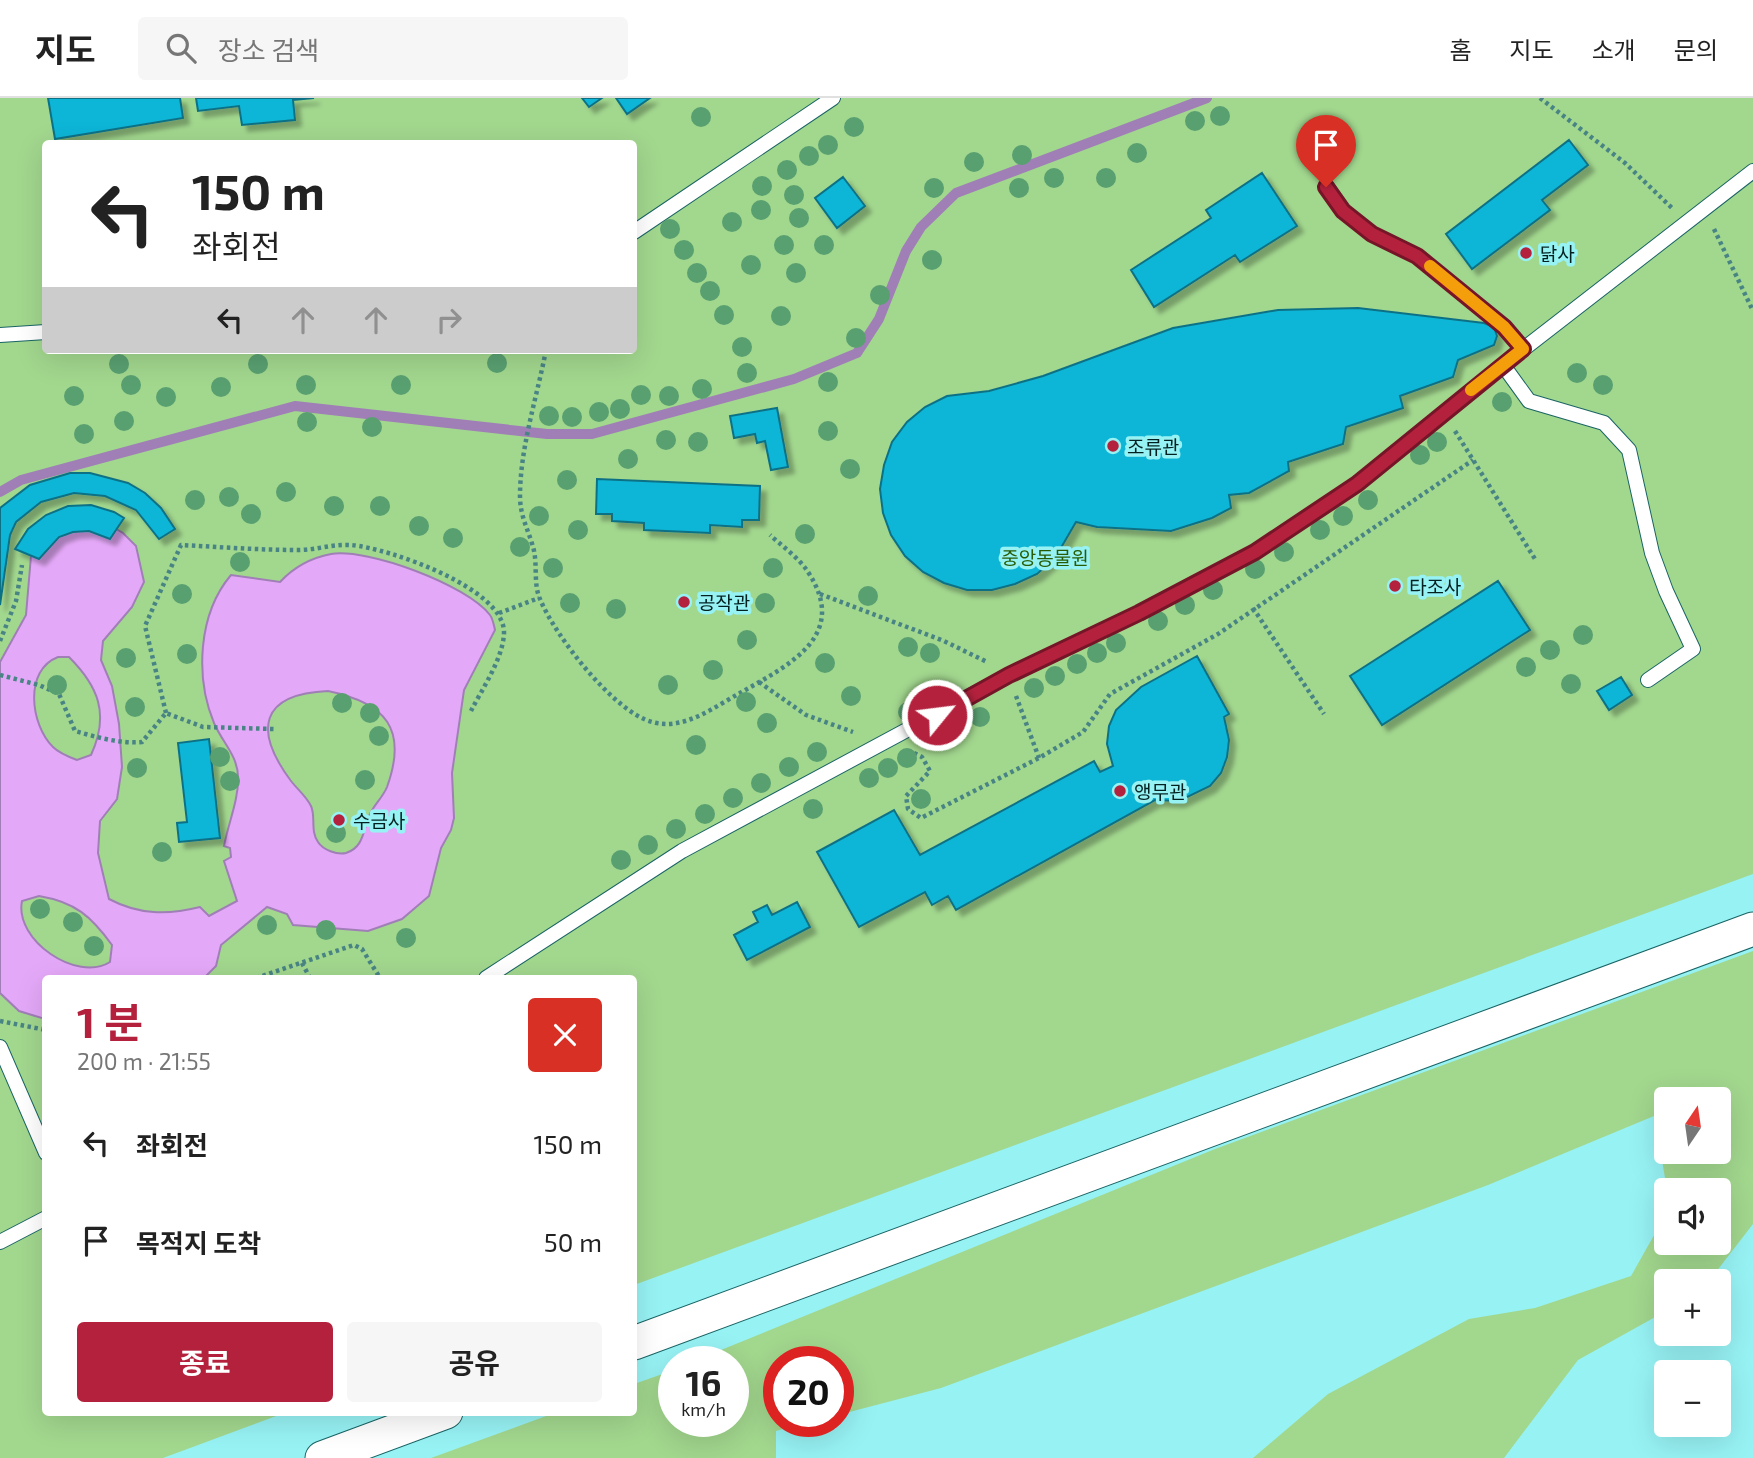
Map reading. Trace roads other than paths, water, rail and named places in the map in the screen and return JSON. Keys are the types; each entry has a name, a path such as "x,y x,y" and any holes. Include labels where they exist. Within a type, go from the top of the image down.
{"street":[{"path":"637,1342 1753,929"},
{"path":"322,1458 435,1416"}],"lane":[{"path":"637,230 833,98"},
{"path":"491,975 682,851 889,742 1009,675 1139,613 1255,552 1357,484 1523,349 1753,171"},
{"path":"1326,187 1343,211 1372,234 1417,256 1504,327 1523,349"},
{"path":"0,335 42,332"},
{"path":"1503,365 1530,401 1604,423 1629,450 1653,553 1666,591 1693,649 1648,680"},
{"path":"0,1047 42,1144"},
{"path":"0,1242 42,1220"}],"waterway":[{"path":"0,492 21,480 295,406 547,434 592,434 794,379 857,353 879,319 906,251 921,227 956,193 1207,98"}],"place":[{"name":"닭사","path":"1526,253"},
{"name":"조류관","path":"1113,446"},
{"name":"타조사","path":"1395,586"},
{"name":"공작관","path":"684,602"},
{"name":"앵무관","path":"1120,791"},
{"name":"수금사","path":"339,820"}],"park label":[{"name":"중앙동물원","path":"1045,557"}]}
